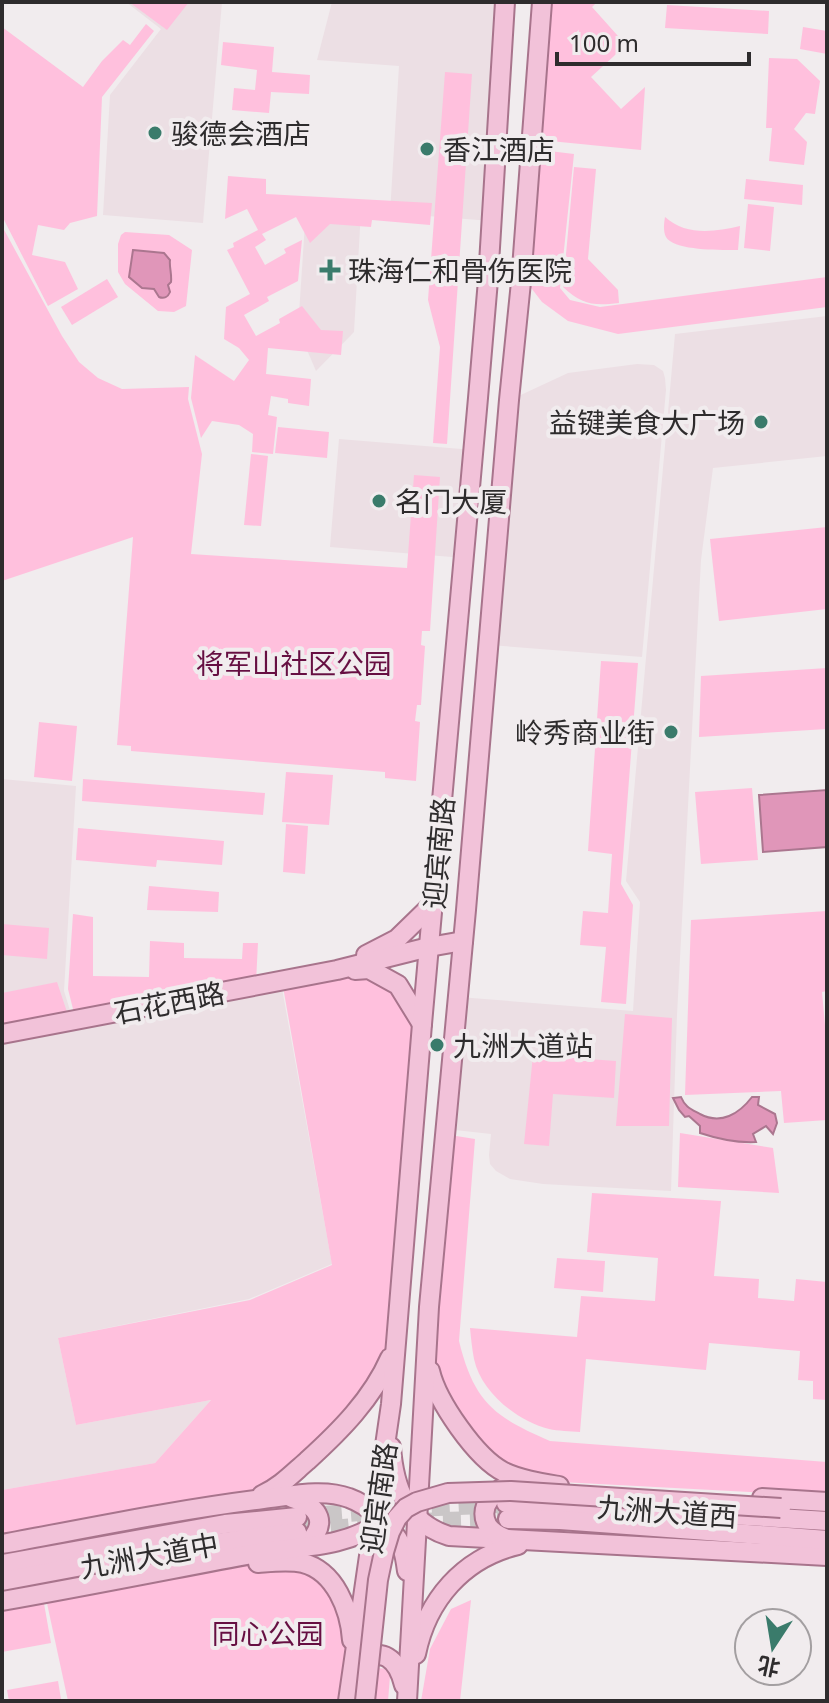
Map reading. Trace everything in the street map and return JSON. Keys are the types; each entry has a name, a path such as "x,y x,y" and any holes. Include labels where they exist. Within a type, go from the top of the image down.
{"main road":[{"name":"迎宾南路","path":"349,1693 369,1561 377,1546 391,1404 484,330 505,2"},
{"path":"407,1698 413,1508 422,1465 429,1307 521,282 542,2"},
{"path":"337,970 397,939 433,904"},
{"path":"337,970 463,941"},
{"path":"337,970 369,969 398,985 422,1024"},
{"name":"石花西路","path":"2,1034 337,970"},
{"path":"399,1305 429,1307"},
{"path":"241,1502 281,1485 323,1446 361,1407 376,1386 396,1344"},
{"path":"427,1362 442,1400 492,1465 515,1476 559,1486"},
{"path":"391,1404 396,1481 413,1508 436,1532 449,1536 511,1540 827,1556"},
{"path":"511,1540 498,1536 490,1529 484,1514 493,1493 512,1483"},
{"path":"2,1601 259,1553 300,1532 351,1539 454,1487 512,1483 827,1502"},
{"path":"365,1701 378,1580 384,1552 397,1518 417,1502 448,1493 511,1491 827,1511"},
{"path":"2,1544 241,1502 313,1494 337,1495 358,1502 403,1551 411,1610"},
{"path":"288,1497 310,1505 319,1517 316,1535 300,1532"},
{"name":"九洲大道西","path":"827,1521 556,1504 507,1511 560,1520 827,1540"},
{"name":"九洲大道中","path":"2,1564 225,1524 300,1532"},
{"name":"九洲大道中","path":"2,1581 173,1549 300,1532"},
{"path":"407,1698 417,1648 430,1611 450,1582 476,1562 509,1547 533,1541"},
{"path":"163,1572 271,1562 303,1563 316,1568 333,1584 341,1598 351,1630 354,1660"},
{"path":"349,1693 361,1662 377,1656 393,1660 398,1667 407,1698"}],"shaded area":[{"name":"骏德会酒店","path":"126,2 222,2 203,223 103,215 110,95 161,29"},
{"path":"332,2 505,2 491,221 390,213 399,66 317,60"},
{"name":"珠海仁和骨伤医院","path":"306,208 361,211 354,332 316,371 298,329"},
{"path":"133,250 164,253 170,260 171,282 167,296 159,297 154,289 142,288 129,277"},
{"path":"827,316 827,456 713,468 701,560 671,1191 543,1184 510,1179 490,1164 491,1134 446,1129 459,997 633,1011 640,902 626,881 675,334"},
{"path":"637,364 654,365 663,371 666,390 642,657 490,645 510,400 568,373"},
{"name":"名门大厦","path":"339,439 474,450 464,558 330,547"},
{"path":"2,779 76,786 64,991 73,1020 2,1033"},
{"path":"827,790 827,847 763,852 759,795"},
{"path":"281,983 332,1264 249,1299 58,1338 76,1425 211,1400 155,1463 2,1490 2,1036"},
{"path":"681,1097 691,1109 708,1117 722,1118 741,1108 752,1097 759,1097 758,1105 775,1114 777,1123 773,1134 766,1126 753,1134 756,1142 714,1137 700,1133 700,1126 679,1110 673,1098"}],"green space":[{"path":"129,2 189,2 167,30"},
{"path":"547,2 597,2 592,7 626,45 591,77 621,109 645,87 641,150 540,140"},
{"path":"667,5 769,11 768,34 665,28"},
{"path":"146,24 154,31 102,97 97,216 70,223 64,230 38,225 32,255 65,262 78,289 48,306 2,216 2,27 83,87 123,40 130,45"},
{"path":"803,27 827,31 827,54 800,49"},
{"path":"223,42 274,47 272,72 310,75 309,94 271,92 269,113 232,110 234,88 255,90 257,70 221,65"},
{"path":"769,58 797,59 820,81 815,114 806,113 794,129 807,142 804,165 769,161 772,128 766,128"},
{"path":"445,72 472,74 447,444 433,443 440,347 428,300"},
{"path":"541,150 574,154 560,288 570,300 600,307 827,277 827,307 618,334 568,321 542,302 525,280"},
{"path":"574,167 596,169 588,259 618,290 619,303 589,303 576,298 563,287"},
{"path":"228,176 266,179 266,194 432,203 430,225 372,220 371,227 330,224 310,243 296,217 262,234 266,240 255,247 265,265 286,253 284,249 302,240 298,281 267,297 269,301 244,315 256,336 302,306 321,330 343,331 341,355 268,348 266,374 311,379 309,406 288,403 288,399 271,396 268,415 277,417 273,454 252,452 253,434 239,425 212,421 201,438 191,398 195,355 234,381 249,360 239,348 224,339 226,307 250,294 227,250 234,247 233,243 258,230 247,209 225,219"},
{"path":"746,179 803,185 802,205 744,199"},
{"path":"748,204 774,207 770,251 744,248"},
{"path":"665,217 691,230 710,231 740,226 738,250 699,249 671,242 664,232"},
{"name":"将军山社区公园","path":"2,226 79,362 98,378 122,389 189,387 188,399 202,454 191,554 407,568 414,475 440,477 430,631 422,631 421,645 425,646 421,705 417,705 415,721 420,722 416,781 385,778 385,772 131,751 131,746 117,745 133,537 2,581"},
{"path":"125,232 169,235 192,250 186,306 174,312 158,311 125,284 118,272 121,235","holes":["133,250 163,252 168,285 155,292 155,289 129,275"]},
{"path":"107,279 118,297 72,325 61,307"},
{"path":"278,427 329,432 327,458 275,453"},
{"path":"251,454 268,456 261,526 244,525"},
{"path":"827,527 827,609 719,621 710,539"},
{"path":"601,661 638,663 621,884 633,905 626,1004 601,1002 606,947 580,945 583,911 608,913 612,854 588,851"},
{"path":"827,668 827,729 699,737 701,676"},
{"path":"39,722 77,726 72,781 34,777"},
{"path":"286,772 333,775 329,825 282,822"},
{"path":"83,779 265,793 263,815 82,801"},
{"path":"752,788 758,860 701,864 695,792"},
{"path":"286,824 308,826 305,874 283,872"},
{"path":"78,828 224,841 222,865 157,860 156,867 76,860"},
{"path":"149,886 219,892 218,912 147,910"},
{"path":"827,911 827,991 822,992 827,1047 827,1120 784,1123 781,1091 685,1095 691,920"},
{"path":"73,914 93,917 93,976 149,977 150,941 184,943 184,958 242,959 243,943 258,943 256,982 75,1017 68,989"},
{"path":"2,924 49,928 47,959 2,955"},
{"path":"369,970 398,986 421,1025 395,1344 375,1385 268,1492 2,1544 2,1490 155,1463 211,1400 76,1425 58,1338 250,1300 332,1265 282,981"},
{"path":"57,982 69,1018 2,1031 2,993"},
{"path":"625,1014 672,1018 669,1126 616,1126"},
{"path":"533,1055 616,1061 614,1098 553,1094 549,1146 524,1144"},
{"path":"680,1133 773,1148 779,1193 678,1187"},
{"path":"450,1135 475,1139 459,1341 472,1379 489,1405 514,1424 550,1441 827,1462 827,1496 561,1482 535,1476 492,1457 453,1409 432,1361"},
{"path":"592,1193 721,1201 714,1276 759,1279 758,1298 794,1301 796,1279 827,1282 827,1400 813,1399 813,1381 798,1380 800,1351 709,1343 706,1370 586,1359 580,1432 537,1425 502,1403 492,1394 478,1371 470,1328 577,1337 581,1296 655,1301 658,1258 587,1252"},
{"path":"557,1258 605,1261 603,1292 554,1288"},
{"name":"同心公园","path":"271,1562 315,1569 347,1615 348,1701 68,1701 45,1594"},
{"path":"43,1598 51,1643 2,1652 2,1605"},
{"path":"471,1600 460,1701 421,1701 430,1649 451,1609"},
{"path":"378,1668 388,1669 388,1701 371,1701 374,1671"},
{"path":"58,1681 61,1699 9,1701 7,1690"}],"tunnel":[{"path":"297,1517 500,1504"},
{"path":"416,1522 508,1519"},
{"path":"304,1532 374,1525"}],"place":[{"name":"骏德会酒店","path":"155,133"},
{"name":"香江酒店","path":"427,149"},
{"name":"珠海仁和骨伤医院","path":"330,270"},
{"name":"益键美食大广场","path":"761,422"},
{"name":"名门大厦","path":"379,501"},
{"name":"岭秀商业街","path":"671,732"},
{"name":"九洲大道站","path":"437,1045"}]}
